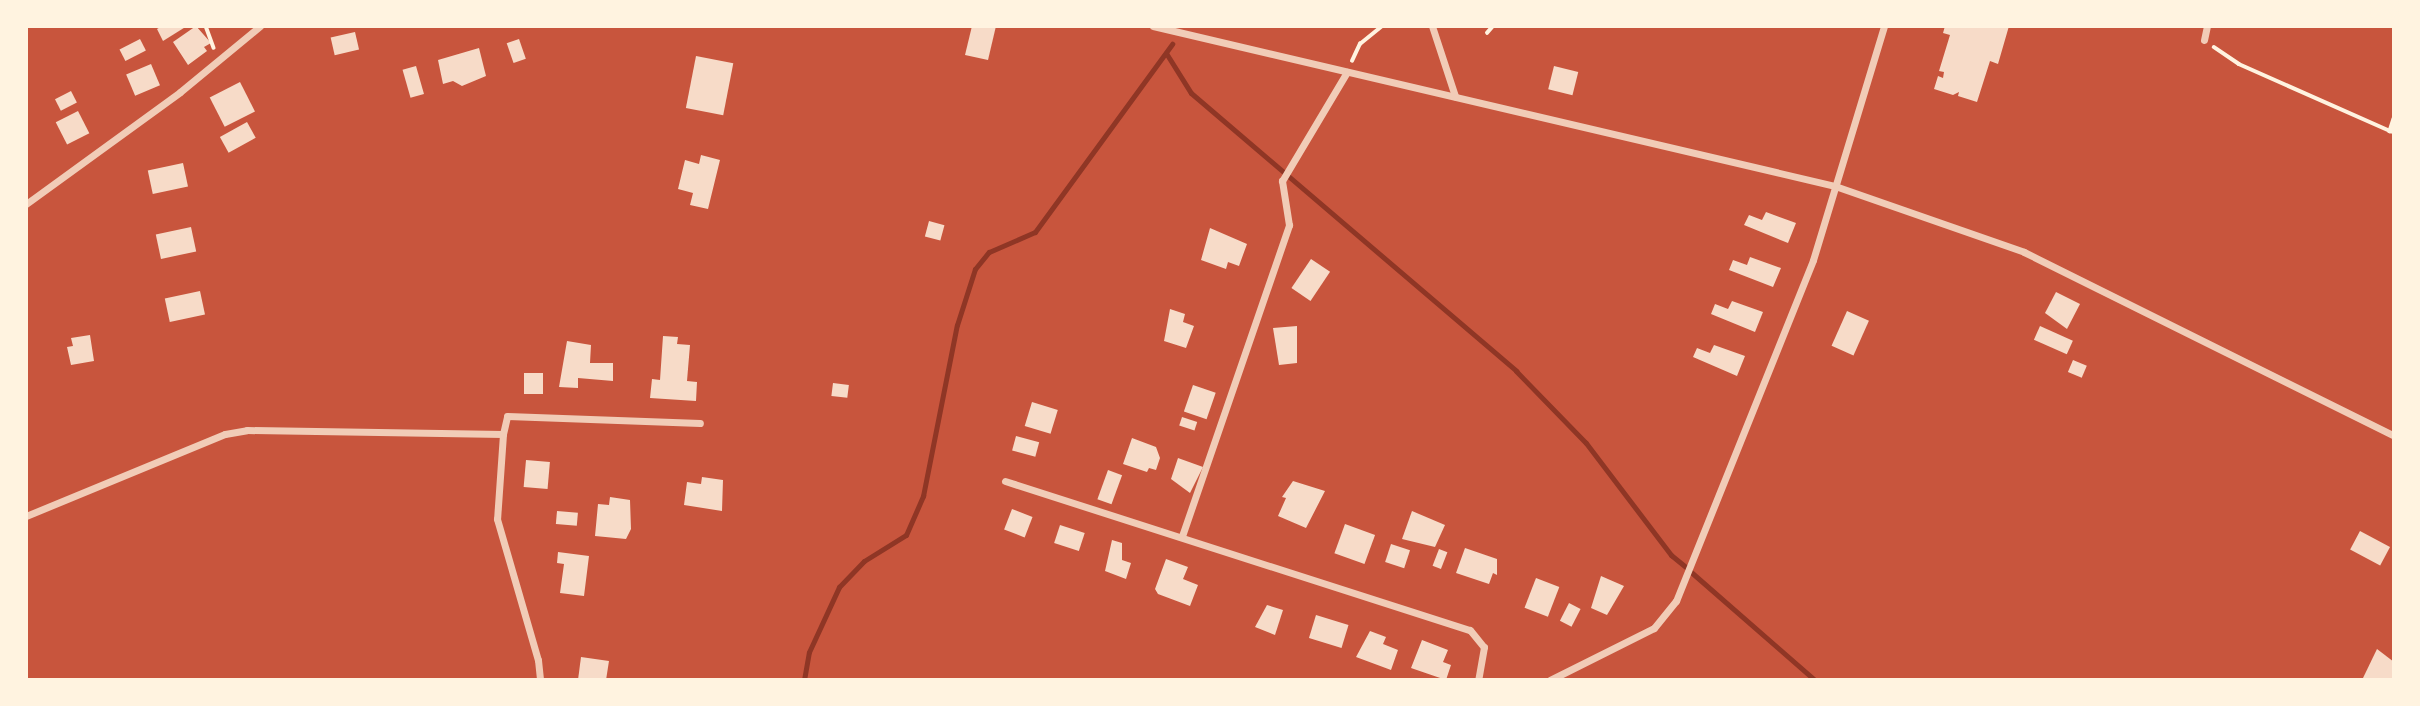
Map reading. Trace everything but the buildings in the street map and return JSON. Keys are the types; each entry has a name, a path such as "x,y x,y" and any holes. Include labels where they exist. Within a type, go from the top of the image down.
{"street":[{"path":"26,204 260,26"},
{"path":"1153,26 1835,186 2024,252 2394,436"},
{"path":"1432,26 1455,96"},
{"path":"1550,680 1654,628 1676,601 1813,260 1884,26"},
{"path":"2204,40 2207,26"},
{"path":"1182,536 1289,225 1282,181 1346,72"},
{"path":"540,680 538,660 497,519 503,434 507,416 700,424"},
{"path":"26,516 225,434 247,430 503,434"},
{"path":"1005,481 1182,536 1344,592 1470,630 1484,647 1478,680"}],"path":[{"path":"206,26 218,60"},
{"path":"1346,72 1360,44 1382,26"},
{"path":"1487,33 1493,26"},
{"path":"2204,40 2239,64 2392,132 2394,119"}],"waterway":[{"path":"804,680 809,652 839,587 864,561 906,535 923,496 957,325 975,269 989,252 1035,232 1172,44"},
{"path":"1166,53 1191,93 1516,371 1586,443 1671,555 1687,568"},
{"path":"1691,572 1815,680"}]}
